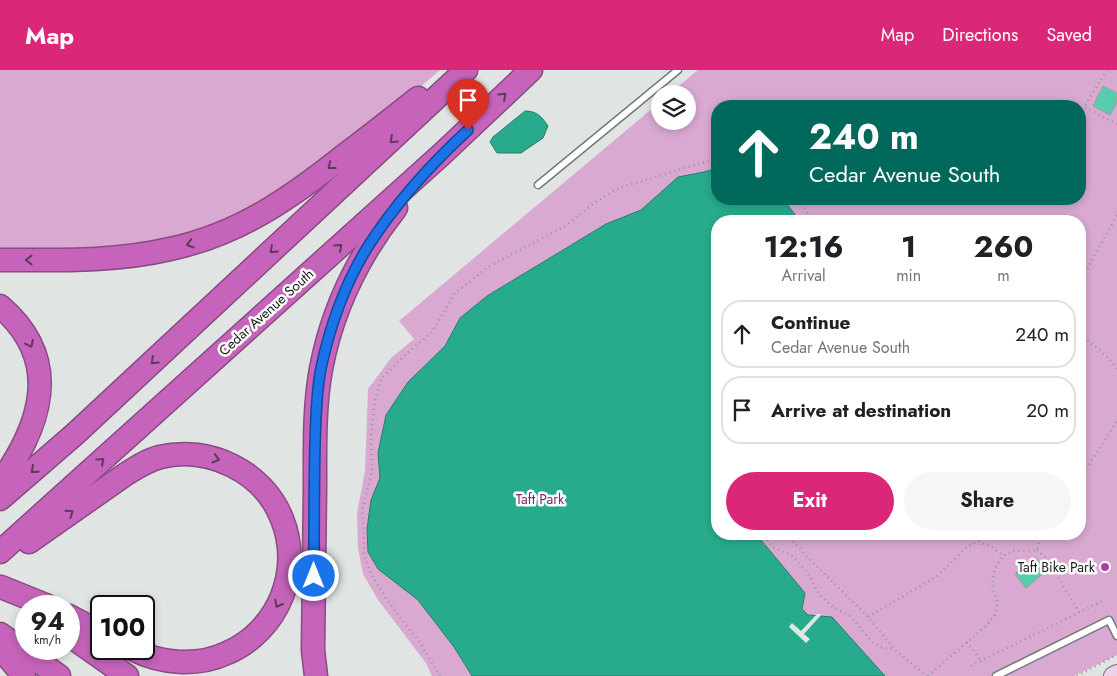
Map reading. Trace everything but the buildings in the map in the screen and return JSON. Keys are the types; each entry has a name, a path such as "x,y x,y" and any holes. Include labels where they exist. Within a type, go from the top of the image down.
{"highway":[{"path":"0,260 86,259 142,254 198,242 224,232 262,214 295,194 451,70"},
{"path":"0,499 82,428 466,70"},
{"name":"Cedar Avenue South","path":"0,552 442,154 531,70"},
{"path":"316,676 313,650 316,403 323,361 336,312 367,249 398,206 442,154"},
{"path":"0,306 16,321 27,337 35,354 39,372 40,392 35,416 27,438 0,482"},
{"path":"0,558 20,549 126,474 142,464 159,457 191,454 211,457 245,473 261,487 273,502 282,520 288,541 290,562 288,580 283,595 263,628 251,640 236,650 220,657 199,662 181,662 155,658"},
{"path":"0,587 15,597"},
{"path":"0,587 20,595"},
{"path":"0,634 59,676"},
{"path":"80,643 127,676"},
{"path":"0,648 24,676"}],"street":[{"path":"1113,676 1117,674"}],"lane":[{"path":"538,185 678,70"},
{"path":"996,676 1108,620 1117,636"}],"path":[{"path":"1086,104 1107,70"},
{"path":"1086,108 1117,124"},
{"path":"440,676 419,641 386,598 371,574 364,555 362,511 372,470 371,436 374,406 382,379 405,355 432,332 456,293 488,267 567,224 597,201 620,188 711,160"},
{"path":"1086,271 1117,215"},
{"path":"1086,339 1104,354 1117,369"},
{"path":"1086,468 1117,421"},
{"path":"792,540 868,617 894,649 928,676 986,625 996,613 997,601 992,585 995,568 1003,556 1013,551 1037,550 1046,558 1079,612"},
{"path":"1037,550 1039,540"},
{"path":"868,617 937,576 967,547 977,541 992,547 1003,556"},
{"path":"764,546 768,542 774,548 797,560 828,604 850,616 872,643 883,648 894,649"},
{"path":"971,666 1104,600"},
{"path":"967,642 981,661"},
{"path":"1077,676 1117,656"}],"green space":[{"path":"0,70 440,70 386,117 257,211 150,249 0,255"},
{"name":"Taft Park","path":"698,70 1117,70 1117,655 1074,676 432,676 426,663 378,600 363,574 358,548 357,513 365,471 368,389 391,358 414,339 399,321 651,110 651,130 696,130 696,85 680,85"}],"shaded area":[{"path":"525,111 539,115 548,126 543,138 521,153 497,153 490,142 493,137"},
{"path":"711,170 711,205 788,205 795,215 711,215 711,540 761,540 805,593 802,609 808,615 832,617 885,676 472,676 454,647 418,600 378,569 368,552 367,529 371,500 380,478 378,453 386,415 408,382 445,346 460,318 487,296 606,224 641,210 678,177"}],"pier":[{"path":"817,614 822,614 804,634 810,639 806,643 789,627 792,623 801,631"}],"place":[{"name":"Taft Bike Park","path":"1105,567"}],"route":[{"path":"314,576 316,403 321,369 336,312 367,249 388,219 442,154 468,130"}]}
